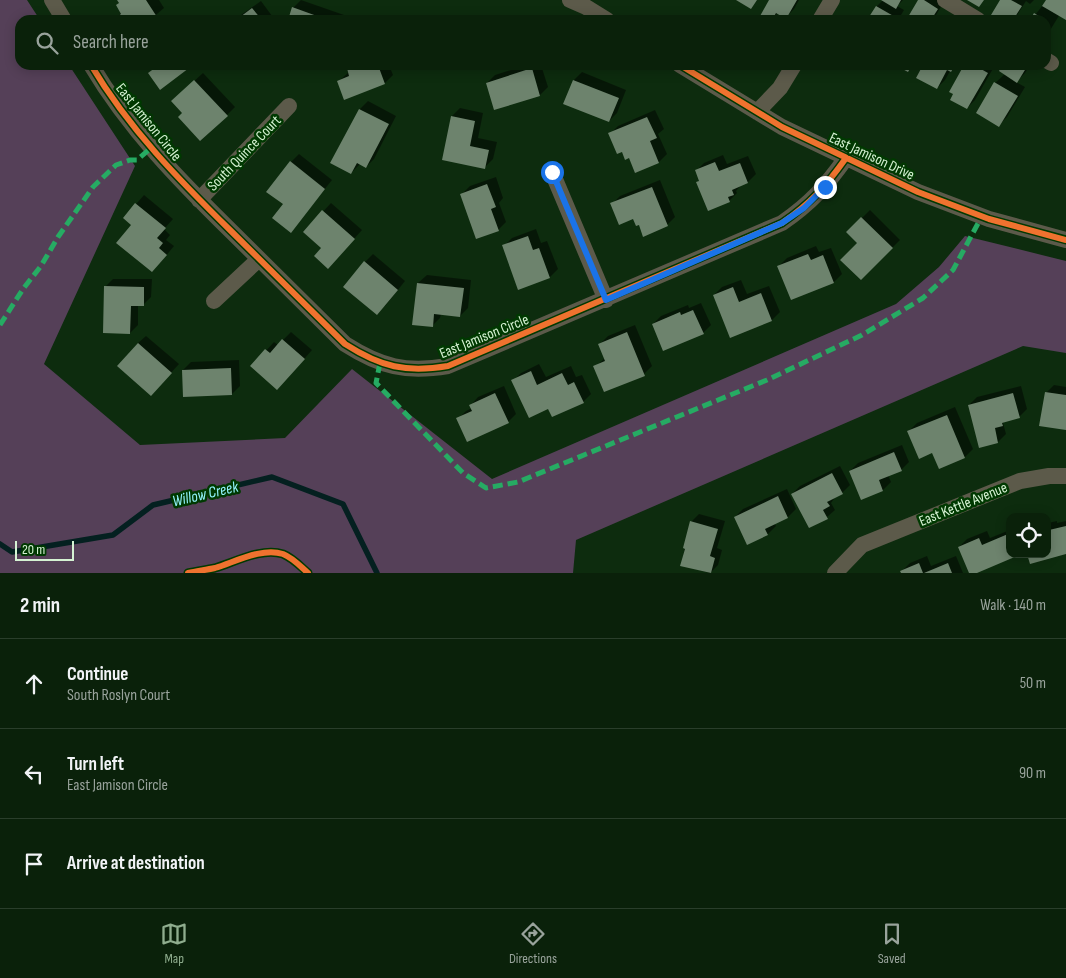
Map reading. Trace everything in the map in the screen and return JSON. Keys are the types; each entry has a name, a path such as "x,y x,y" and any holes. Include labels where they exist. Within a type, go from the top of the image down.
{"street":[{"path":"52,0 61,15"},
{"path":"570,0 599,15"},
{"path":"823,15 832,0"},
{"path":"945,0 970,15"},
{"name":"East Jamison Circle","path":"94,70 118,106 154,152 199,200 345,344 365,357 398,368 427,370 448,366 606,300 782,223 804,208 825,187 846,158"},
{"name":"East Jamison Drive","path":"688,70 782,127 918,192 989,219 1066,240"},
{"path":"757,112 780,88 791,70"},
{"name":"South Quince Court","path":"199,200 289,106"},
{"path":"552,172 606,300"},
{"path":"214,301 259,259"},
{"name":"East Kettle Avenue","path":"835,573 862,545 1020,481 1049,476 1066,476"}],"shaded area":[{"path":"0,0 27,0 37,15 15,15 15,70 72,70 135,166 44,364 140,445 285,438 352,369 492,479 896,304 939,267 965,236 1066,261 1066,353 1023,346 576,540 573,573 0,573"}],"building":[{"path":"117,0 146,0 156,15 120,15 121,14 116,5 119,3"},
{"path":"736,0 757,0 751,9"},
{"path":"769,0 797,0 788,15 776,13 775,15 761,15"},
{"path":"881,0 901,0 896,9"},
{"path":"918,0 924,0 938,9 934,15 909,15"},
{"path":"967,0 984,0 979,7"},
{"path":"1000,0 1011,0 1022,6 1016,15 991,15"},
{"path":"1046,0 1066,0 1066,20 1042,6"},
{"path":"876,6 892,15 870,15"},
{"path":"292,7 314,15 290,15"},
{"path":"252,8 258,15 243,15"},
{"path":"152,70 186,70 160,90 148,73"},
{"path":"348,70 380,70 385,84 344,100 337,81 349,76"},
{"path":"526,70 533,70 540,96 494,110 486,83"},
{"path":"920,70 947,70 937,89 916,78"},
{"path":"961,70 983,70 988,73 967,109 950,100 953,94 949,92"},
{"path":"1000,70 1025,70 1017,83"},
{"path":"194,80 228,116 200,141 178,117 182,113 171,101"},
{"path":"573,80 619,98 609,122 563,104"},
{"path":"994,82 1018,96 999,127 976,113"},
{"path":"359,109 389,124 366,168 357,163 351,174 330,163"},
{"path":"451,116 475,121 470,146 489,150 485,169 442,160"},
{"path":"647,117 657,138 650,141 659,163 635,173 629,158 625,160 622,152 617,154 608,133"},
{"path":"290,161 325,189 291,233 272,218 283,204 266,192"},
{"path":"715,162 719,171 740,163 748,183 732,190 734,195 728,197 730,202 708,211 696,182 699,181 695,170"},
{"path":"487,184 496,207 491,209 499,231 476,239 460,194"},
{"path":"652,187 668,226 643,237 639,225 636,226 633,219 619,225 610,203"},
{"path":"135,203 166,228 157,238 163,243 159,248 167,255 152,272 116,243 131,225 123,218"},
{"path":"322,210 355,239 328,269 314,256 321,248 303,232"},
{"path":"861,217 893,248 861,280 840,260 857,243 846,232"},
{"path":"528,236 533,250 539,248 550,278 518,290 502,245"},
{"path":"808,254 811,260 823,255 834,283 791,300 777,266"},
{"path":"364,261 398,290 377,315 343,287"},
{"path":"417,283 464,288 460,317 434,314 433,327 412,325"},
{"path":"104,286 144,287 144,306 131,306 130,334 103,333"},
{"path":"733,287 739,302 761,293 772,321 730,338 713,295"},
{"path":"693,310 704,334 663,351 652,324 680,312 681,315"},
{"path":"627,332 645,376 604,392 593,366 605,361 598,344"},
{"path":"282,339 305,359 277,390 250,366 265,349 270,353"},
{"path":"138,343 172,373 151,396 117,366"},
{"path":"231,368 232,395 183,397 182,370"},
{"path":"531,371 537,385 562,373 568,385 574,382 584,403 552,417 548,409 529,418 511,380"},
{"path":"1045,392 1066,395 1066,430 1039,426"},
{"path":"495,393 509,423 467,442 456,418 472,411 469,405"},
{"path":"1013,393 1020,418 1002,423 1003,426 995,428 998,443 979,448 968,405"},
{"path":"947,415 965,458 939,469 932,453 919,459 907,431"},
{"path":"894,452 902,471 879,480 883,491 861,500 849,471"},
{"path":"832,473 843,494 827,502 830,506 823,510 828,519 809,528 791,494"},
{"path":"778,496 788,518 765,529 768,535 747,545 734,517"},
{"path":"690,521 718,529 710,556 715,558 711,573 680,566"},
{"path":"1066,526 1066,554 1030,564 1028,558 1051,558 1051,530"},
{"path":"1006,535 1006,558 1012,558 977,573 969,573 958,547 979,538 982,545"},
{"path":"919,563 923,573 901,573 900,571"},
{"path":"948,563 952,573 924,573"}],"waterway":[{"name":"Willow Creek","path":"0,544 12,552 113,535 153,505 272,477 343,504 377,573"}],"marked path":[{"path":"0,325 93,187 116,165 130,160 137,160 151,148"},
{"path":"380,363 376,383 463,473 486,488 518,482 767,380 862,335 923,298 953,270 982,216"}],"cycle path":[{"path":"94,70 139,133 175,174 345,344 382,363 406,368 419,369 448,366 782,223 817,194 846,158"},
{"path":"688,70 782,127 918,192 989,219 1066,240"},
{"path":"188,573 215,568 266,552 283,554 308,573"}],"route":[{"path":"552,172 606,300 782,223 804,208 825,187"}]}
